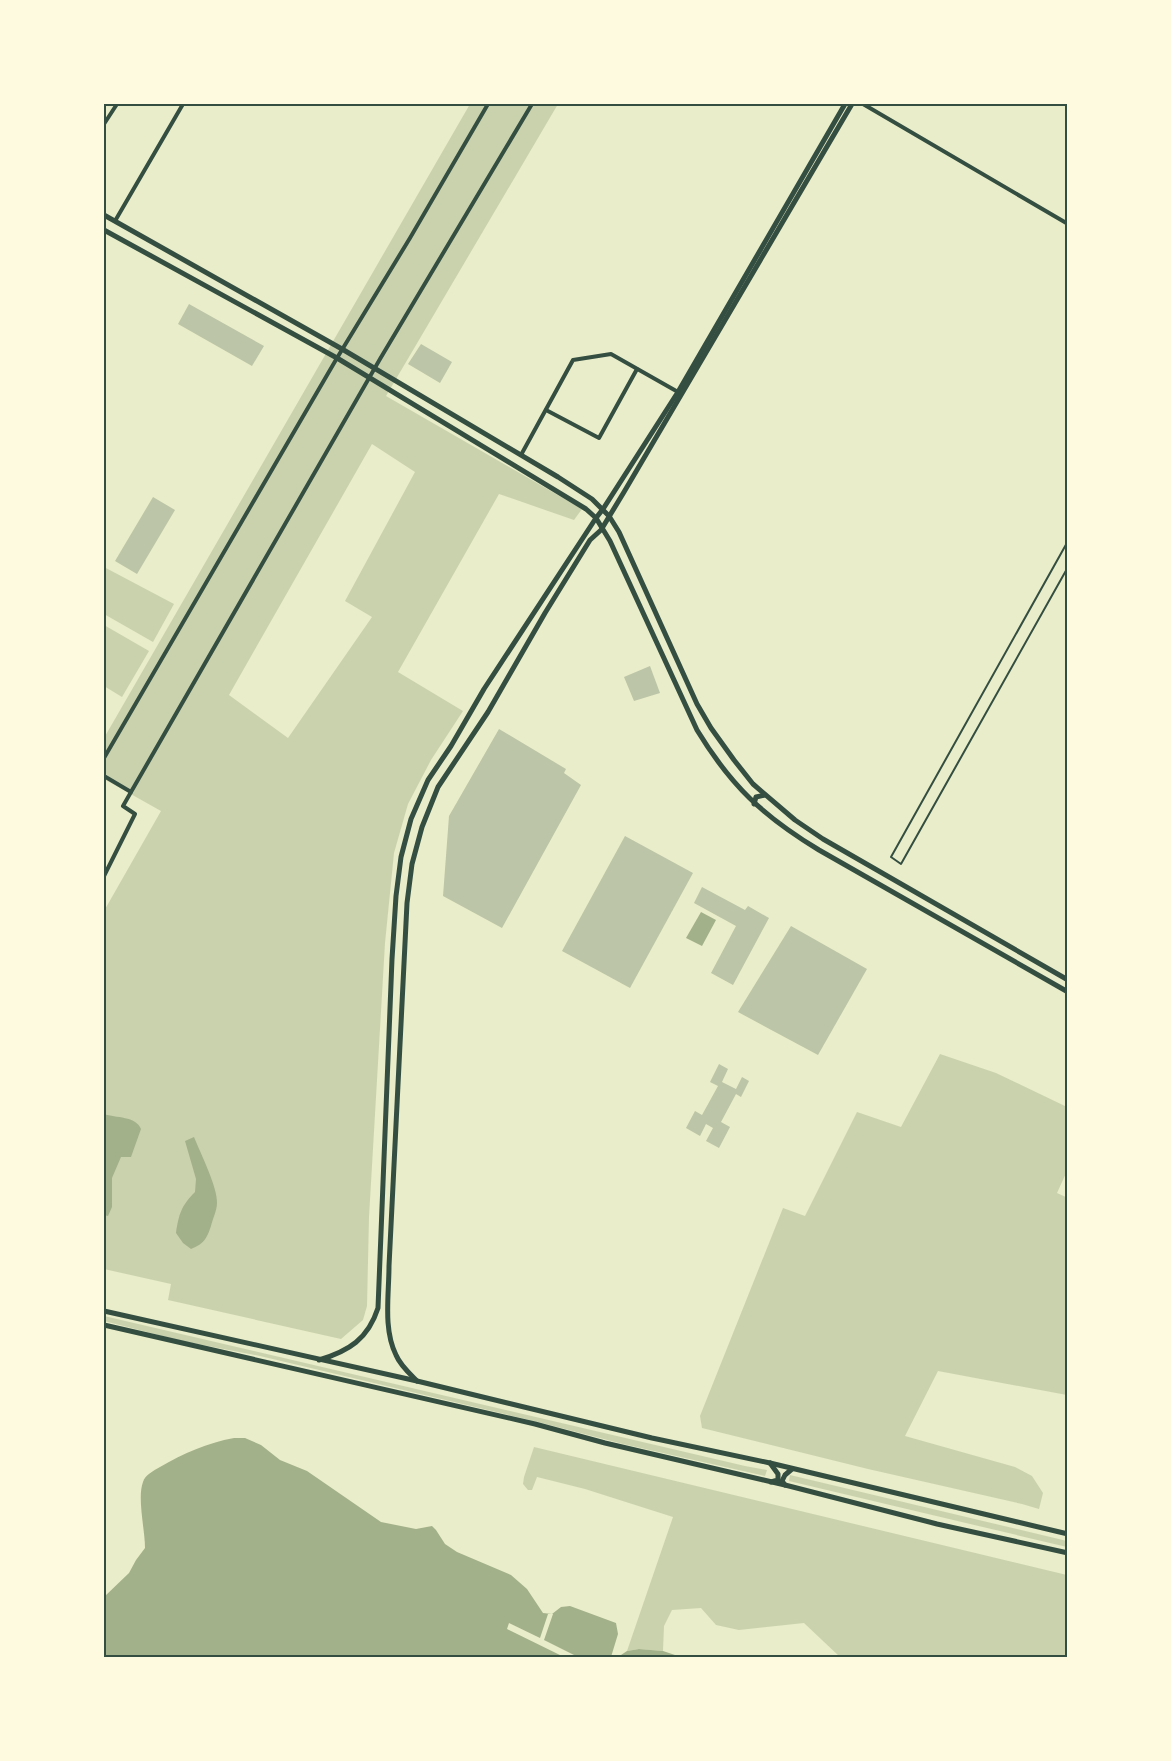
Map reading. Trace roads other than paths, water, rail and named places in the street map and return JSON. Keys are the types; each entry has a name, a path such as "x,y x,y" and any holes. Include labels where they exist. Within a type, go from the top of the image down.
{"main road":[{"path":"319,1360 352,1346 373,1322 378,1308 394,927 400,858 411,819 428,780 484,689 678,392 845,104"},
{"path":"417,1381 396,1357 389,1338 388,1315 407,903 412,864 422,826 438,787 488,712 590,540 609,516 852,104"},
{"path":"104,215 342,349 592,499 609,516 619,532 697,704 724,747 765,795 795,820 824,839 1068,980"},
{"path":"104,232 337,358 585,509 596,518 602,527 697,730 714,758 736,786 754,804 789,831 835,860 1068,992"},
{"path":"736,786 746,786 748,777"},
{"path":"754,804 756,797 765,795"},
{"path":"104,1311 417,1381 1068,1534"},
{"path":"104,1325 535,1424 937,1524 1068,1553"},
{"path":"770,1463 778,1474 778,1480 770,1482"},
{"path":"786,1485 782,1481 784,1475 792,1469"}],"street":[{"path":"104,124 117,104"},
{"path":"114,221 183,104"},
{"path":"104,758 342,349 488,104"},
{"path":"104,876 135,814 123,806 374,369 532,104"},
{"path":"863,104 1068,224"},
{"path":"521,455 573,360 611,354 678,392"},
{"path":"354,369 359,360"},
{"path":"546,410 599,438 638,369"},
{"path":"1068,541 891,857 901,864 1068,567"},
{"path":"104,776 131,792"}]}
